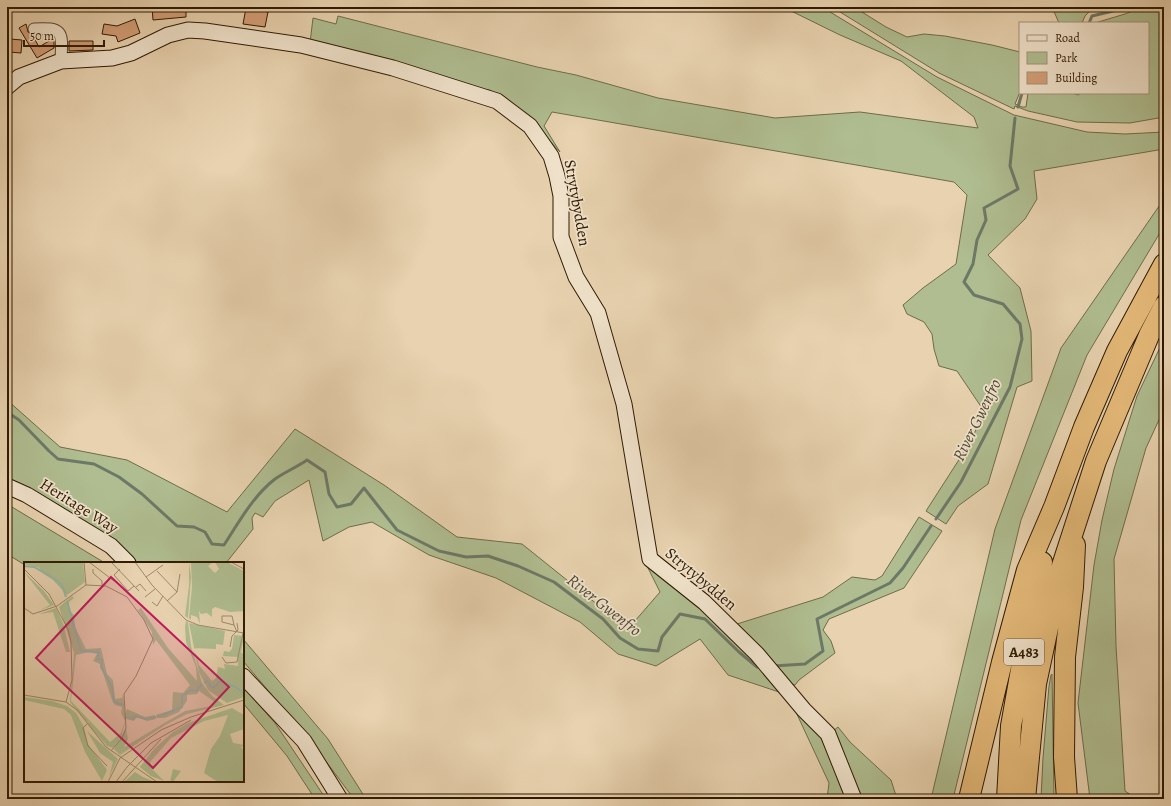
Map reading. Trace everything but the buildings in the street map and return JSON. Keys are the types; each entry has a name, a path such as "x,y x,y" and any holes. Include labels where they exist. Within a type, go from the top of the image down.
{"highway":[{"name":"A483","path":"1006,799 1011,726 1054,507 1084,426 1117,351 1164,264"},
{"name":"A483","path":"1025,799 1036,684 1060,572 1096,461 1118,405 1150,332 1164,306"},
{"path":"969,799 1002,662 1027,570 1054,507"},
{"name":"A483","path":"1067,799 1064,757 1065,657 1074,587 1076,519"}],"street":[{"path":"34,29 46,28 60,32 62,38 61,61"},
{"name":"Strytybydden","path":"7,87 19,77 61,61 112,58 131,53 168,35 188,30 206,31 302,45 393,68 497,101 530,126 551,156 561,196 561,237 576,276 598,313 624,404 650,559 704,602 767,666 804,710 828,734 854,799"},
{"name":"Heritage Way","path":"7,486 28,495 111,546 127,562"},
{"path":"244,677 304,741 340,799"}],"green space":[{"path":"783,7 822,7 937,77 1014,115 1087,132 1125,134 1164,132 1164,149 1034,171 1037,199 1025,219 988,255 1020,288 1031,331 1032,381 1017,387 988,484 958,506 946,524 926,511 971,441 984,411 957,371 939,366 934,349 932,334 924,322 907,314 903,305 923,288 956,264 967,195 954,182 552,112 544,126 560,152 539,129 490,90 472,89 310,43 313,18 336,24 338,16 537,67 576,75 658,98 775,118 860,112 978,128 974,117 901,61 840,35"},
{"path":"832,7 854,7 886,27 907,37 924,34 945,36 1019,52 1019,94 1015,104 1026,107 1028,94 1149,94 1149,22 1098,22 1142,7 1164,7 1164,117 1130,123 1077,122 1028,111 1015,106 1014,109 939,73"},
{"path":"1052,7 1113,7 1103,11 1090,11 1085,16 1082,22 1059,22"},
{"path":"1164,199 1164,226 1087,355 1021,520 953,799 931,799 995,529 1061,348"},
{"path":"1164,339 1164,409 1146,448 1114,559 1116,646 1125,791 1137,799 1090,799 1078,703 1094,565 1102,520 1114,469 1137,396"},
{"path":"7,400 60,447 127,460 227,512 295,429 384,485 457,537 522,544 628,629 660,592 647,566 736,637 742,650 756,660 766,653 737,624 823,597 852,577 875,580 882,576 919,517 942,531 904,588 829,619 823,630 831,641 835,653 799,680 795,685 787,683 824,737 838,780 847,799 827,799 829,783 788,695 728,675 700,639 656,666 618,654 580,622 496,578 429,555 372,522 349,527 323,541 309,480 275,501 263,517 255,513 252,518 253,529 227,562 135,562 111,544 7,482"},
{"path":"7,504 103,562 24,562 24,564 7,554"},
{"path":"244,640 328,739 366,799 354,799 307,736 244,662"},
{"path":"1052,674 1054,799 1041,799 1049,686"},
{"path":"244,688 275,723 326,799 315,799 287,756 244,704"},
{"path":"838,727 850,742 891,780 897,799 859,799 832,732"}],"waterway":[{"name":"River Gwenfro","path":"1089,22 1092,16 1130,7"},
{"name":"River Gwenfro","path":"1018,107 1022,94"},
{"name":"River Gwenfro","path":"936,519 961,482 1010,387 1022,339 1020,324 1003,304 974,295 964,282 973,264 977,240 986,220 984,208 1018,189 1010,166 1015,118"},
{"name":"River Gwenfro","path":"7,412 19,420 58,459 94,464 119,477 142,494 177,526 194,527 205,532 212,544 224,545 253,501 260,493 279,476 307,460 325,472 329,494 337,507 351,504 364,488 397,530 439,551 466,557 488,556 518,566 554,582 603,619 620,638 638,649 658,651 662,637 680,614 705,619 739,652 757,667 762,667"},
{"name":"River Gwenfro","path":"773,666 805,664 823,651 817,619 890,583 903,568 931,526"}]}
